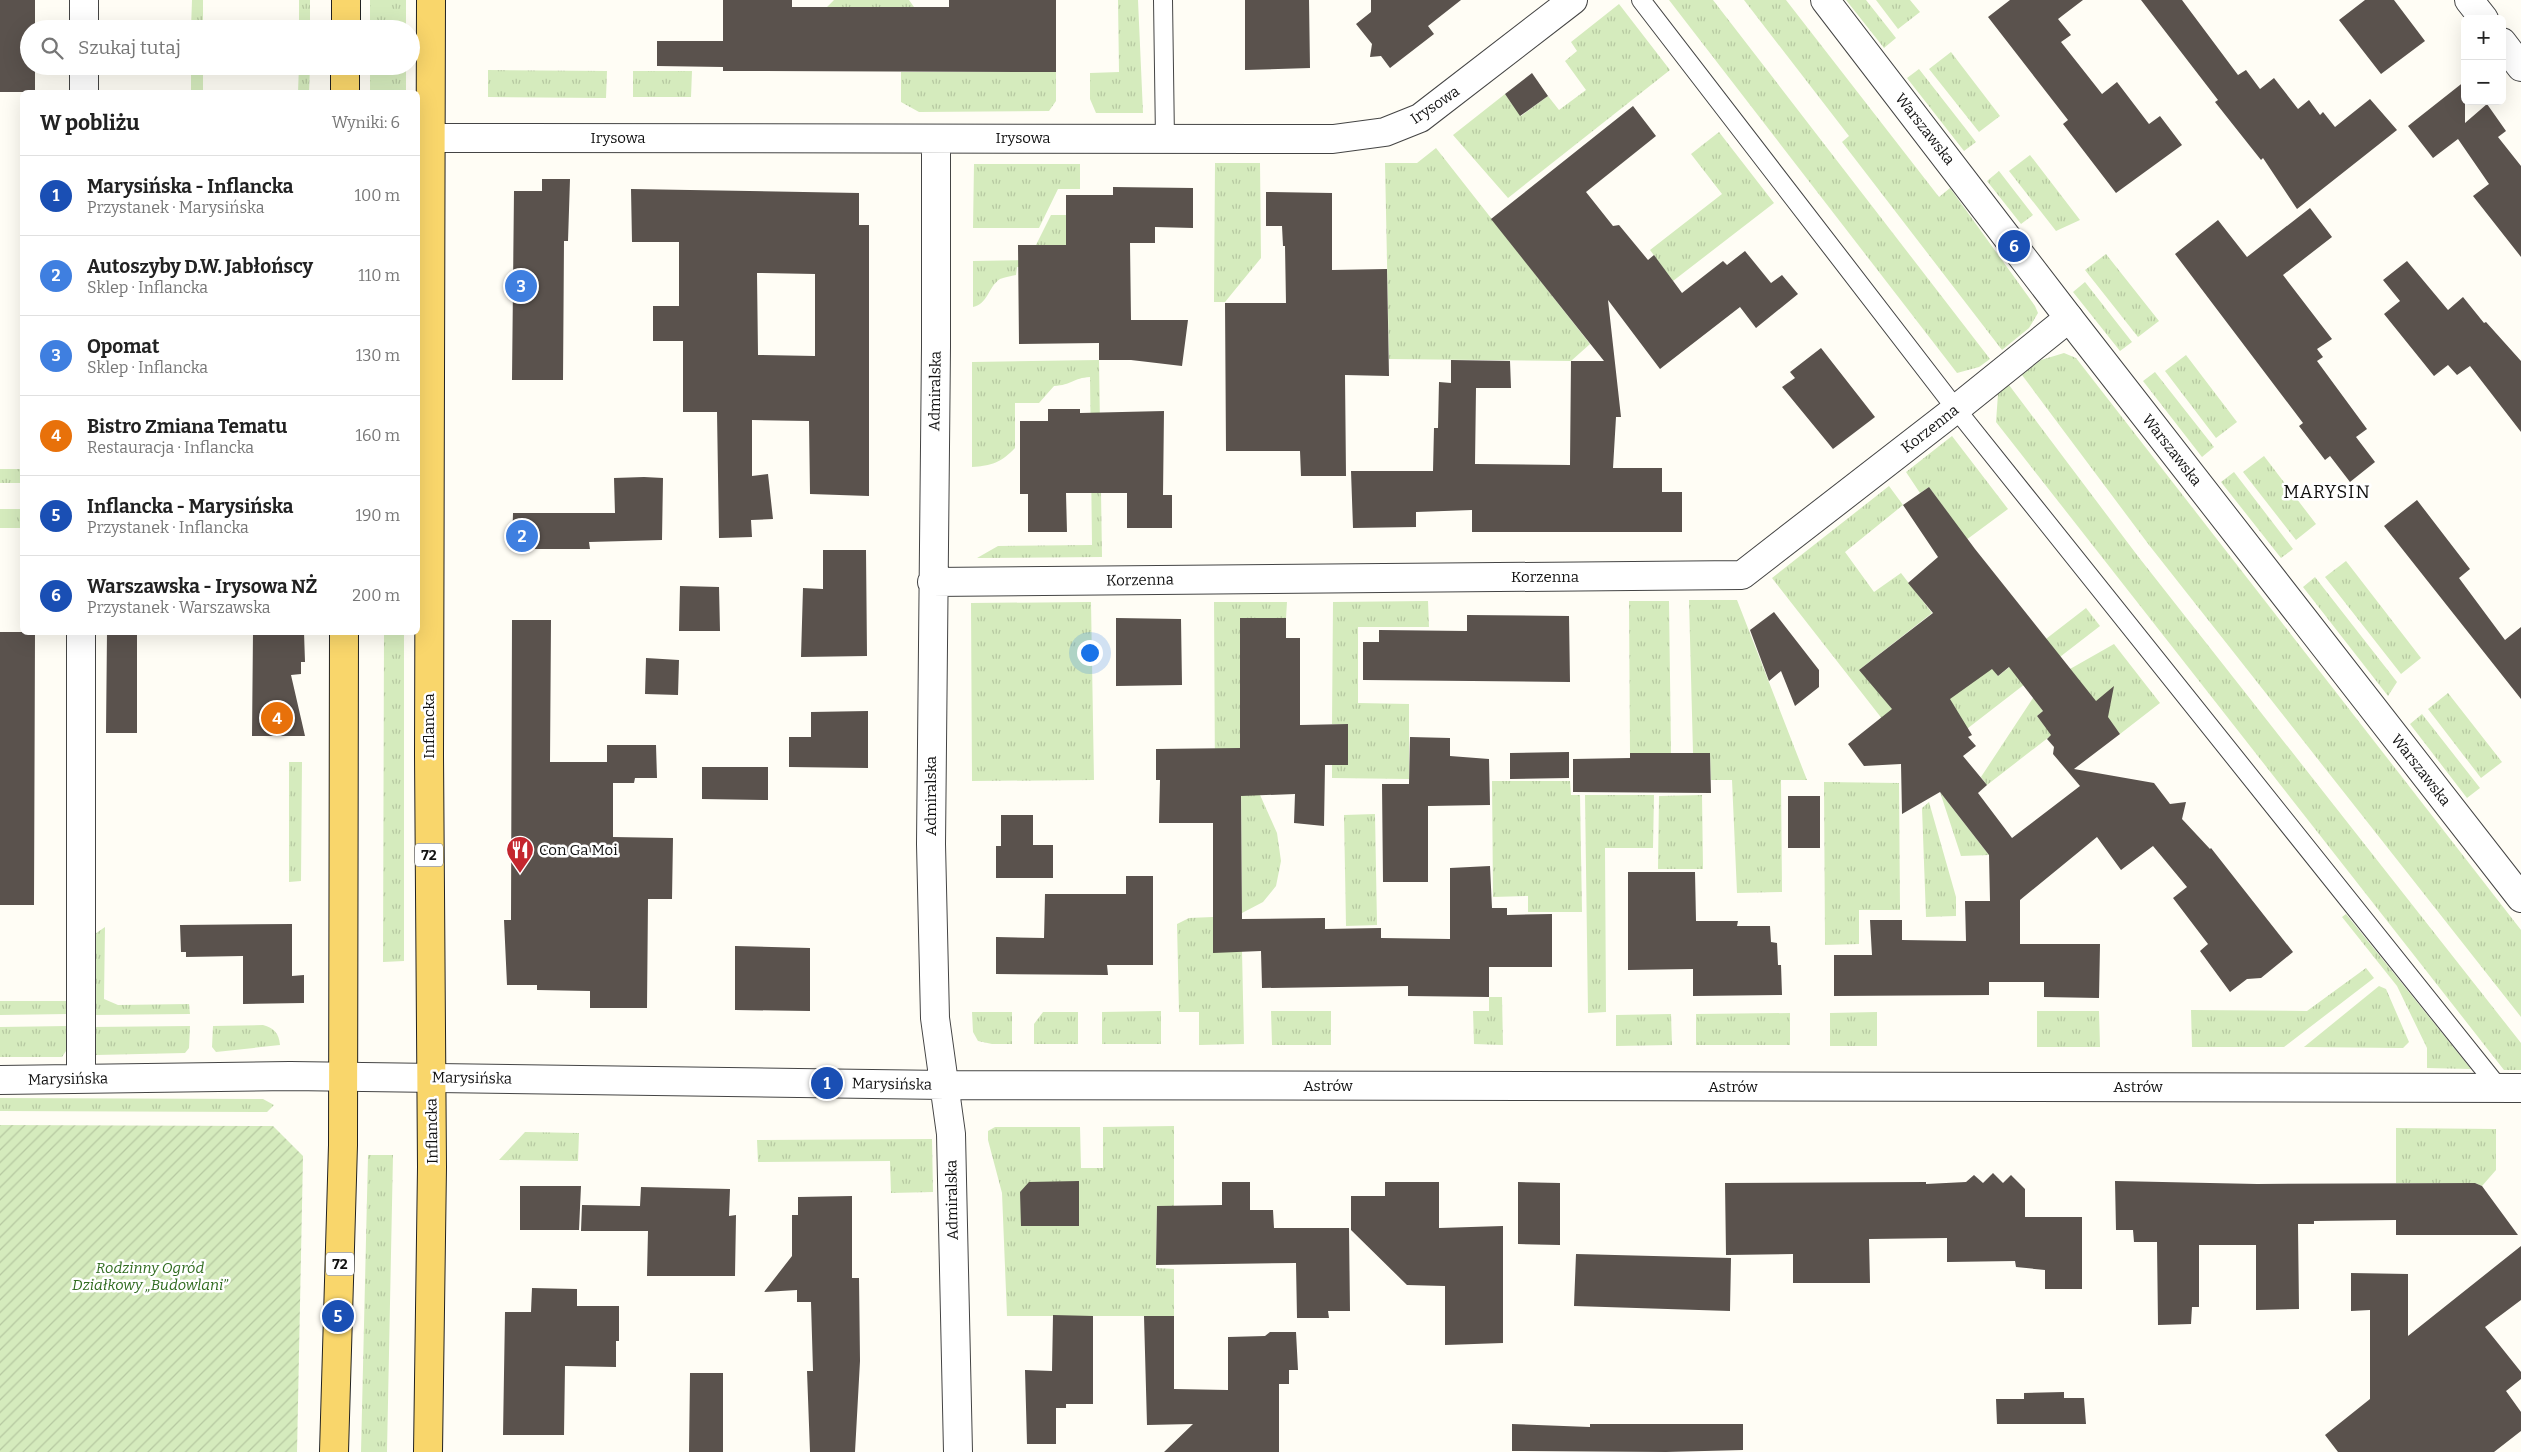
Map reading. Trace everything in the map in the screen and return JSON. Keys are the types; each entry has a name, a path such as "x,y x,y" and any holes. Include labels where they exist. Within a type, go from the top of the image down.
{"main road":[{"path":"346,0 346,20"},
{"name":"Inflancka","path":"428,1452 432,1167 429,755 431,0"},
{"path":"345,90 346,75"},
{"name":"72","path":"334,1452 343,1077 344,635"}],"street":[{"path":"84,0 84,20"},
{"name":"Irysowa","path":"430,138 1333,139 1367,136 1401,128 1437,107 1573,0"},
{"name":"Warszawska","path":"1825,0 2069,318 2521,898"},
{"path":"2469,0 2481,15"},
{"path":"2506,47 2521,66"},
{"path":"84,75 84,90"},
{"name":"Admiralska","path":"936,139 931,844 935,1008 951,1134 958,1452"},
{"name":"Korzenna","path":"932,582 1742,575 1956,409 2069,318"},
{"path":"81,1079 82,635"},
{"name":"Marysińska","path":"0,1080 200,1076 431,1077 945,1085"},
{"name":"Astrów","path":"945,1085 2510,1088"}],"lane":[{"path":"1163,0 1166,139"},
{"path":"1641,0 1956,409 2510,1088"}],"green space":[{"path":"192,0 203,0 203,20 191,20"},
{"path":"299,0 310,0 310,20 299,20"},
{"path":"370,0 406,0 406,20 370,20"},
{"path":"834,0 909,0 914,7 827,7"},
{"path":"1118,0 1138,0 1143,113 1096,113 1090,99 1090,73 1119,72"},
{"path":"1669,0 1713,0 1990,359 1979,367 1957,373"},
{"path":"1744,0 1786,0 1939,197 1950,188 2035,306 2038,313 2029,328 2002,350 1842,142 1849,136"},
{"path":"1846,0 1866,0 1896,38 1884,48"},
{"path":"1876,0 1910,0 1920,12 1898,29"},
{"path":"1619,4 1670,70 1508,198 1453,135 1505,94 1521,116 1548,96 1559,110 1586,90 1565,61 1577,51 1571,42"},
{"path":"1951,52 2000,116 1979,132 1929,69"},
{"path":"1919,69 1976,142 1964,151 1907,78"},
{"path":"488,70 607,71 606,98 488,97"},
{"path":"633,71 692,71 691,97 633,97"},
{"path":"901,72 1056,72 1056,101 1049,111 919,112 901,102"},
{"path":"191,75 203,75 203,90 191,90"},
{"path":"299,75 310,75 309,90 298,90"},
{"path":"370,75 406,75 406,90 370,90"},
{"path":"1719,132 1774,203 1673,281 1650,250 1722,194 1691,154"},
{"path":"1436,148 1590,344 1571,361 1389,359 1385,163 1417,163"},
{"path":"2030,155 2080,220 2056,231 2009,171"},
{"path":"1215,163 1260,163 1261,258 1225,302 1214,302"},
{"path":"974,164 1080,164 1080,189 1058,189 1039,228 973,228"},
{"path":"1999,171 2033,215 2021,224 1987,181"},
{"path":"1051,215 1066,215 1074,267 1017,267 1016,275 1000,279 985,299 973,307 973,261 1025,260 1025,245 1036,245"},
{"path":"2106,254 2159,321 2138,337 2085,270"},
{"path":"2085,282 2132,342 2120,351 2073,292"},
{"path":"2064,353 2076,358 2521,930 2521,1017 2149,545 2022,375 2041,360"},
{"path":"2186,355 2237,422 2216,438 2165,371"},
{"path":"1099,360 1102,557 977,558 998,546 1092,545 1090,377 1054,386 1039,403 1015,403 1015,448 996,462 985,466 972,467 972,362"},
{"path":"2155,372 2214,447 2202,457 2143,381"},
{"path":"2009,385 2137,555 2521,1043 2521,1070 2504,1070 1996,422 1998,394"},
{"path":"1952,436 2008,509 1939,560 1948,513 1929,487 1920,493 1906,472"},
{"path":"2264,456 2316,524 2296,540 2243,472"},
{"path":"0,469 20,469 20,483 0,483"},
{"path":"2234,472 2293,549 2281,558 2221,482"},
{"path":"1889,486 1903,505 1845,552 1874,592 1901,573 1932,613 1859,670 1977,649 1998,676 2086,608 2100,626 1919,766 1772,578"},
{"path":"0,509 20,509 20,528 0,528"},
{"path":"2346,561 2421,658 2401,674 2325,577"},
{"path":"2315,577 2397,682 2388,696 2303,587"},
{"path":"1689,600 1737,600 1807,780 1781,780 1782,892 1737,893 1732,780 1711,780 1710,753 1693,753"},
{"path":"1428,601 1429,627 1358,627 1358,703 1409,704 1409,779 1332,778 1332,765 1348,764 1348,724 1332,724 1333,602"},
{"path":"1629,601 1669,601 1671,753 1630,753"},
{"path":"1091,602 1094,780 972,781 971,603"},
{"path":"1214,602 1287,602 1286,618 1240,618 1240,750 1277,833 1281,861 1276,886 1263,902 1242,913 1241,780 1215,780"},
{"path":"384,635 404,635 404,961 383,962"},
{"path":"2114,644 2160,703 2120,734 2070,669"},
{"path":"2448,693 2502,762 2481,778 2428,709"},
{"path":"2033,698 2043,711 2037,716 2046,728 2058,730 1987,785 1981,777"},
{"path":"2422,714 2480,788 2467,798 2410,724"},
{"path":"289,762 302,762 301,881 289,882"},
{"path":"1492,781 1570,781 1571,795 1580,795 1582,912 1528,912 1528,896 1493,897"},
{"path":"1824,782 1899,783 1900,910 1859,910 1859,944 1825,945"},
{"path":"1940,792 1989,855 1961,856"},
{"path":"1585,795 1654,795 1653,848 1605,848 1606,1012 1588,1013"},
{"path":"1702,795 1703,869 1658,869 1659,796"},
{"path":"1929,802 1956,897 1956,916 1926,917 1922,808"},
{"path":"1375,814 1377,925 1346,926 1344,815"},
{"path":"2346,914 2471,1069 2427,1068 2427,1048 2397,986 2342,917"},
{"path":"1213,917 1242,951 1244,1044 1199,1045 1199,1012 1179,1012 1177,924 1189,918"},
{"path":"105,927 104,999 118,1005 189,1004 190,1014 91,1015 92,936"},
{"path":"2366,968 2374,978 2284,1047 2192,1047 2191,1010 2307,1011"},
{"path":"2379,986 2386,989 2409,1042 2403,1048 2304,1047"},
{"path":"1489,997 1502,997 1503,1045 1474,1044 1473,1011 1489,1011"},
{"path":"0,1001 67,1001 67,1014 0,1015"},
{"path":"1161,1011 1161,1044 1102,1044 1102,1012"},
{"path":"1271,1011 1331,1011 1331,1045 1272,1045"},
{"path":"2037,1011 2099,1011 2100,1047 2037,1047"},
{"path":"972,1012 1012,1012 1012,1044 992,1044 978,1041 973,1032"},
{"path":"1043,1012 1078,1012 1078,1044 1034,1044 1034,1024"},
{"path":"1877,1012 1877,1046 1830,1046 1830,1013"},
{"path":"1790,1013 1790,1045 1696,1045 1696,1014"},
{"path":"1671,1014 1672,1045 1616,1046 1616,1015"},
{"path":"263,1025 275,1032 280,1045 216,1052 212,1047 213,1026"},
{"path":"68,1026 68,1048 62,1057 0,1057 0,1027"},
{"path":"190,1026 189,1048 185,1053 96,1055 91,1047 91,1027"},
{"path":"0,1098 263,1099 274,1105 267,1112 0,1111"},
{"name":"Rodzinny Ogród Działkowy „Budowlani”","path":"0,1125 273,1126 303,1156 297,1452 0,1452"},
{"path":"1174,1126 1174,1206 1157,1206 1156,1268 1174,1269 1174,1316 1007,1316 1002,1193 988,1140 988,1131 995,1127 1080,1127 1081,1168 1103,1168 1103,1127"},
{"path":"2396,1128 2496,1129 2496,1170 2482,1186 2475,1183 2396,1183"},
{"path":"525,1132 579,1133 578,1161 499,1160"},
{"path":"932,1139 933,1192 891,1193 890,1161 758,1162 757,1140"},
{"path":"368,1155 393,1155 387,1452 361,1452"}],"building":[{"path":"0,0 35,0 35,20 20,20 20,75 35,75 35,90 0,92"},
{"path":"723,0 792,0 792,7 949,7 949,0 1056,0 1056,72 723,71 723,67 657,66 657,41 723,41"},
{"path":"1245,0 1309,0 1310,68 1245,70"},
{"path":"1371,0 1461,0 1428,26 1434,34 1390,68 1381,56 1370,57 1372,44 1356,24 1371,12"},
{"path":"2010,0 2083,0 2058,19 2071,35 2061,42 2102,94 2117,82 2149,124 2160,116 2182,145 2116,193 2063,124 2068,120 1988,17"},
{"path":"2141,0 2182,0 2238,75 2246,70 2260,89 2274,78 2298,109 2309,100 2320,115 2323,112 2335,127 2370,99 2397,130 2297,209 2263,158 2261,160 2215,102 2218,100"},
{"path":"2365,0 2394,0 2425,41 2381,74 2339,20"},
{"path":"1532,73 1548,96 1520,116 1505,94"},
{"path":"2461,84 2461,105 2465,105 2465,123 2488,105 2506,131 2498,137 2521,166 2521,257 2473,196 2489,184 2458,139 2433,158 2408,126"},
{"path":"1633,106 1656,136 1586,192 1613,226 1619,225 1648,260 1654,255 1682,293 1723,261 1727,265 1745,251 1771,283 1782,275 1798,294 1756,328 1740,307 1660,369 1608,300 1621,417 1616,417 1613,468 1662,468 1662,492 1682,492 1682,532 1472,532 1472,510 1416,512 1416,527 1353,528 1351,471 1433,471 1434,428 1438,428 1439,382 1451,383 1451,360 1510,361 1511,388 1476,388 1475,464 1570,465 1571,361 1604,361 1491,219"},
{"path":"542,179 570,179 568,241 564,241 563,380 512,380 514,191 542,191"},
{"path":"1113,187 1193,188 1193,228 1155,227 1155,243 1130,243 1131,320 1188,320 1182,366 1131,360 1099,360 1099,343 1019,344 1018,245 1066,245 1066,195 1113,195"},
{"path":"631,189 859,193 859,225 869,225 869,496 810,494 809,421 752,420 752,476 768,474 773,519 751,520 752,537 719,538 717,412 683,412 683,341 653,341 653,306 679,306 679,242 632,242","holes":["757,273 815,274 815,356 758,355"]},
{"path":"1266,192 1332,193 1332,270 1387,269 1389,376 1345,375 1346,476 1301,476 1300,451 1226,451 1225,303 1286,303 1285,246 1283,246 1282,226 1266,226"},
{"path":"2310,208 2332,237 2283,275 2332,339 2317,349 2323,357 2317,361 2367,429 2356,437 2375,462 2350,482 2330,456 2325,460 2299,426 2303,423 2175,254 2218,220 2247,257"},
{"path":"2407,261 2448,310 2463,297 2484,323 2486,322 2521,361 2521,432 2470,366 2457,375 2448,365 2434,376 2384,314 2400,301 2383,280"},
{"path":"1821,348 1875,417 1833,449 1782,387 1795,378 1790,372"},
{"path":"1048,409 1080,409 1080,413 1164,411 1163,495 1172,495 1172,528 1127,528 1127,493 1066,493 1067,532 1028,532 1028,494 1020,494 1020,421 1048,421"},
{"path":"614,478 663,478 662,540 589,542 590,549 512,549 513,513 615,513"},
{"path":"1929,487 1975,549 2096,701 2114,686 2108,717 2120,734 2074,769 2154,783 2170,804 2186,802 2182,819 2211,848 2293,952 2261,978 2247,979 2230,992 2200,951 2208,944 2173,898 2187,887 2153,846 2121,870 2097,837 2020,900 2020,944 2100,944 2099,998 2044,997 2044,982 1989,982 1989,995 1834,996 1834,955 1872,955 1870,920 1902,920 1902,940 1966,941 1965,901 1990,901 1989,855 1940,792 1902,814 1901,764 1864,766 1848,744 1892,709 1859,670 1933,613 1908,583 1938,557 1903,505","holes":["2009,667 2043,711 2037,716 2051,735 2047,739 2054,747 2053,754 2080,786 2012,838 1978,793 1987,785 1963,756 1976,746 1968,737 1972,735 1950,699 1992,669 1998,676"]},
{"path":"2417,500 2470,569 2459,578 2505,640 2521,627 2521,699 2384,526"},
{"path":"823,550 866,550 867,656 801,657 803,588 823,589"},
{"path":"680,586 719,587 720,631 679,631"},
{"path":"1774,612 1819,670 1819,687 1795,706 1781,671 1769,681 1750,630"},
{"path":"1467,615 1569,616 1570,682 1363,680 1363,642 1379,642 1379,630 1467,631"},
{"path":"1116,618 1181,619 1182,685 1116,686"},
{"path":"1240,618 1286,618 1286,638 1300,638 1300,725 1348,724 1348,765 1325,765 1324,826 1294,823 1295,794 1241,796 1242,919 1325,918 1325,929 1381,928 1381,938 1450,939 1450,868 1490,866 1492,908 1507,908 1507,915 1552,914 1552,967 1489,967 1489,997 1408,996 1408,986 1262,988 1261,951 1213,953 1213,823 1159,823 1160,780 1156,780 1156,749 1240,748"},
{"path":"512,620 551,620 550,762 607,762 607,745 656,745 657,778 635,778 634,783 613,783 613,837 673,838 672,899 648,899 647,1008 590,1008 590,991 537,990 537,985 507,985 504,920 511,920"},
{"path":"0,632 20,632 20,635 35,635 34,905 0,905"},
{"path":"107,635 137,635 137,733 106,733"},
{"path":"253,635 304,635 305,662 301,662 301,674 291,675 305,736 252,736"},
{"path":"646,658 679,660 678,695 645,694"},
{"path":"868,711 868,768 789,767 789,737 811,737 811,712"},
{"path":"1410,737 1450,738 1450,756 1489,759 1490,805 1428,806 1428,882 1383,882 1382,784 1409,784"},
{"path":"1569,752 1569,778 1510,779 1510,753"},
{"path":"1630,753 1710,753 1711,793 1573,792 1573,759 1630,758"},
{"path":"702,767 768,767 768,800 702,799"},
{"path":"1788,796 1820,796 1820,848 1788,848"},
{"path":"1001,815 1033,815 1033,845 1053,845 1053,878 996,878 996,846 1001,846"},
{"path":"1628,872 1695,872 1696,921 1738,921 1737,926 1770,926 1771,942 1777,943 1778,965 1781,965 1782,995 1693,996 1693,969 1628,970"},
{"path":"1126,876 1153,876 1153,965 1107,965 1108,975 996,974 996,937 1044,938 1045,894 1126,894"},
{"path":"292,924 292,976 304,975 304,1003 243,1004 243,956 186,957 186,952 181,952 180,925"},
{"path":"735,946 810,948 810,1011 735,1010"},
{"path":"1993,1173 2003,1183 2011,1175 2025,1189 2025,1217 2082,1217 2082,1289 2045,1289 2045,1270 2016,1267 2015,1261 1947,1262 1947,1238 1869,1239 1870,1283 1793,1283 1793,1254 1726,1255 1725,1183 1926,1182 1926,1184 1966,1182 1974,1175 1983,1183"},
{"path":"1079,1181 1079,1226 1021,1226 1020,1192 1029,1182"},
{"path":"2115,1181 2257,1184 2475,1183 2482,1186 2518,1235 2396,1235 2396,1220 2314,1221 2314,1224 2298,1224 2299,1309 2256,1310 2256,1245 2199,1245 2199,1307 2192,1307 2191,1324 2158,1325 2157,1242 2134,1242 2133,1230 2116,1230"},
{"path":"1222,1182 1250,1182 1250,1210 1273,1210 1274,1228 1349,1228 1350,1311 1328,1311 1329,1318 1297,1318 1296,1263 1156,1265 1157,1206 1222,1205"},
{"path":"1385,1182 1439,1182 1439,1228 1503,1226 1503,1343 1445,1345 1445,1286 1407,1285 1351,1230 1351,1196 1385,1196"},
{"path":"1518,1182 1560,1183 1560,1245 1518,1244"},
{"path":"520,1186 581,1186 579,1230 520,1230"},
{"path":"641,1187 730,1189 729,1216 736,1215 735,1276 647,1276 648,1231 581,1231 582,1205 640,1206"},
{"path":"852,1196 852,1278 859,1278 860,1361 855,1452 810,1452 807,1371 813,1371 811,1302 797,1302 797,1290 764,1292 792,1256 792,1215 798,1215 798,1197"},
{"path":"2521,1246 2521,1300 2485,1327 2521,1372 2521,1379 2506,1391 2521,1412 2521,1431 2494,1452 2338,1452 2325,1435 2370,1399 2370,1310 2351,1311 2351,1273 2408,1274 2408,1336"},
{"path":"1576,1254 1731,1258 1730,1311 1574,1306"},
{"path":"532,1288 577,1289 577,1306 619,1306 619,1341 616,1341 616,1367 565,1366 564,1435 503,1435 505,1312 531,1312"},
{"path":"1053,1315 1093,1316 1093,1404 1066,1404 1066,1408 1056,1408 1056,1444 1027,1444 1025,1370 1052,1371"},
{"path":"1144,1316 1174,1316 1174,1389 1228,1390 1228,1337 1265,1336 1270,1332 1296,1332 1298,1370 1289,1370 1289,1384 1279,1384 1279,1452 1164,1452 1193,1424 1147,1425"},
{"path":"690,1373 723,1373 723,1452 689,1452"},
{"path":"2064,1392 2064,1398 2084,1398 2086,1424 1997,1424 1996,1399 2024,1399 2024,1393"},
{"path":"1512,1424 1590,1427 1590,1424 1743,1424 1743,1450 1666,1452 1512,1451"}],"place":[{"name":"Warszawska - Irysowa NŻ","path":"2014,246"},
{"name":"Opomat","path":"521,286"},
{"name":"Autoszyby D.W. Jabłońscy","path":"522,536"},
{"name":"Bistro Zmiana Tematu","path":"277,718"},
{"name":"Con Ga Moi","path":"520,874"},
{"name":"Marysińska - Inflancka","path":"827,1083"},
{"name":"Inflancka - Marysińska","path":"338,1316"}],"district":[{"name":"MARYSIN","path":"2327,492"}]}
